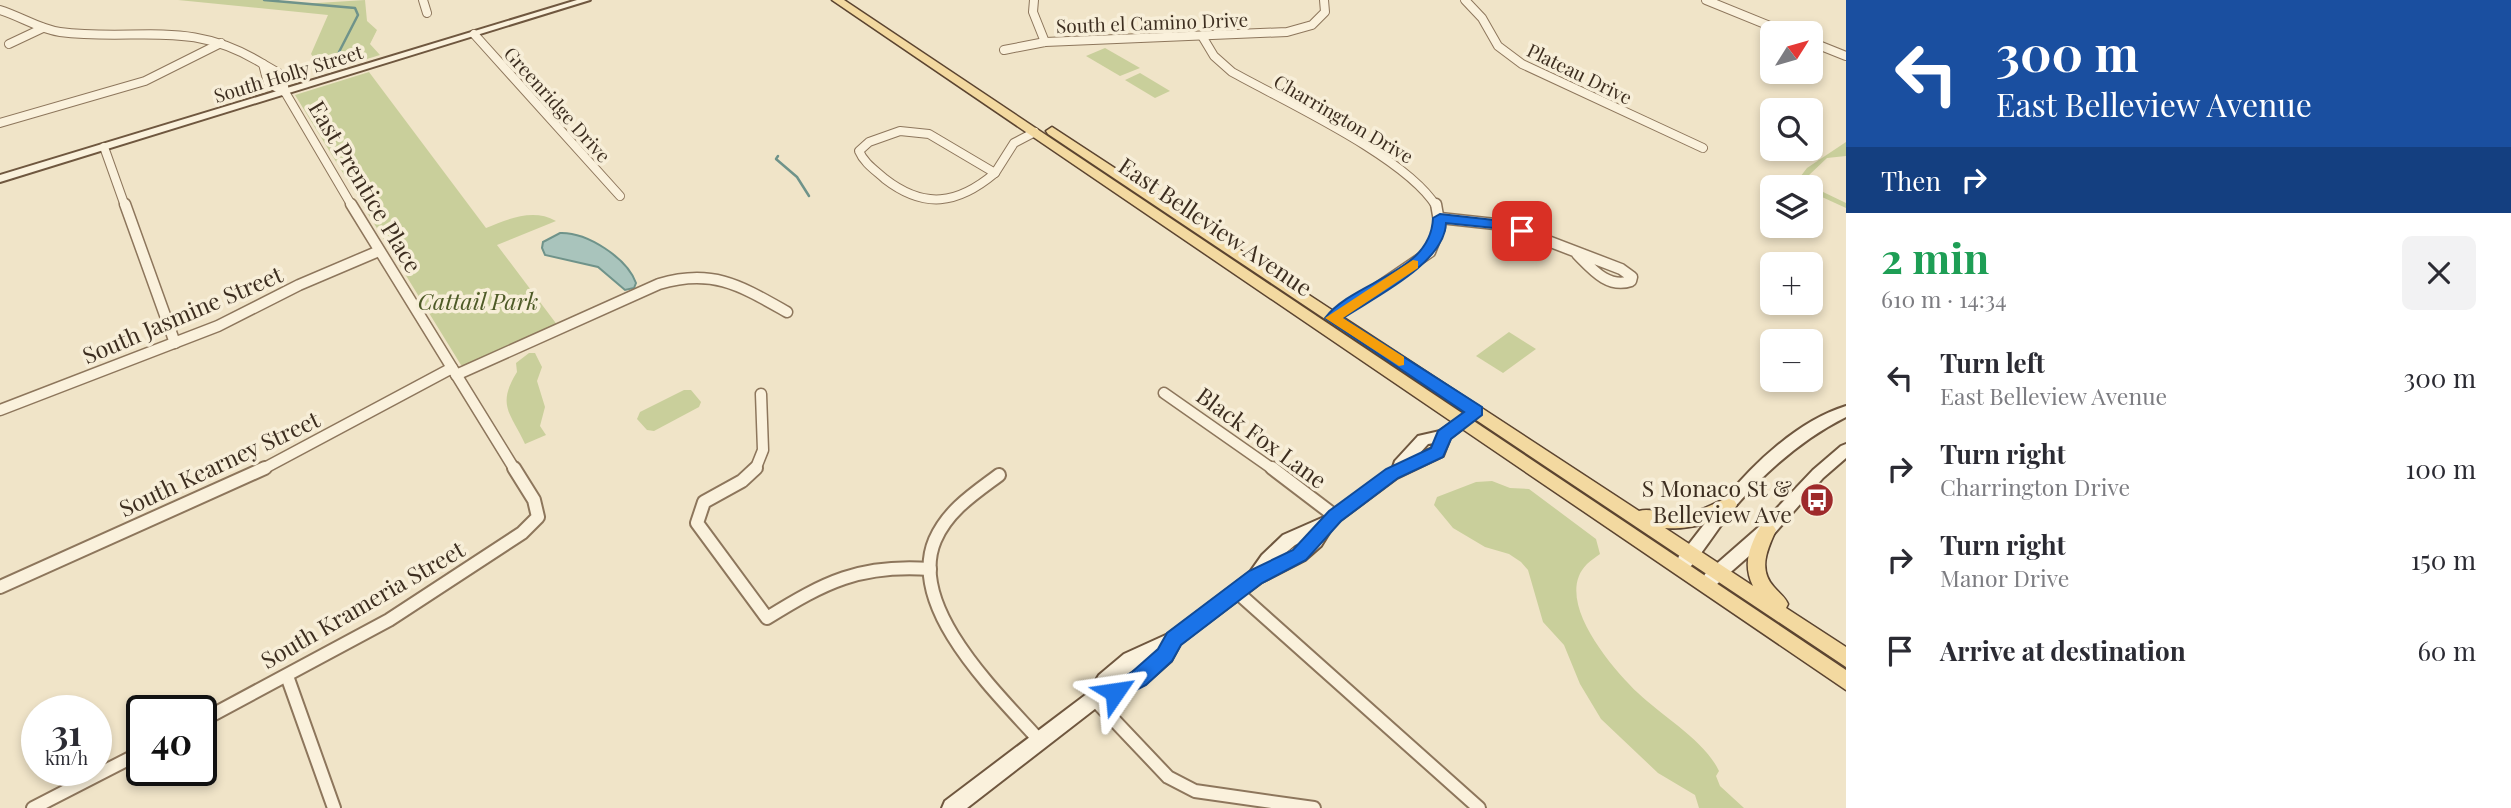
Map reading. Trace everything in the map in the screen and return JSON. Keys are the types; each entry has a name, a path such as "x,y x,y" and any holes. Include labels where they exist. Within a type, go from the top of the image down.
{"main road":[{"name":"East Belleview Avenue","path":"837,0 1685,561 1846,658"},
{"name":"East Belleview Avenue","path":"852,0 1333,318 1469,417 1617,505 1685,561"},
{"path":"1617,505 1655,520 1679,524 1699,520 1728,505"},
{"path":"1767,530 1754,561 1758,579 1772,598 1820,640"},
{"name":"East Belleview Avenue","path":"1712,578 1846,681"}],"street":[{"path":"423,0 427,13"},
{"name":"South Holly Street","path":"0,179 586,0"},
{"path":"1034,0 1033,12 1045,42"},
{"name":"South el Camino Drive","path":"1004,50 1045,42 1202,36 1304,28 1323,16 1324,0"},
{"name":"Plateau Drive","path":"1465,0 1482,18 1498,46 1522,64 1703,148"},
{"path":"1706,0 1760,22"},
{"path":"0,10 43,28 78,33 162,32 221,43 282,75 285,92"},
{"path":"9,44 43,28"},
{"name":"Greenridge Drive","path":"474,34 620,196"},
{"name":"Charrington Drive","path":"1202,36 1214,56 1232,72 1409,174 1429,194 1440,218"},
{"path":"0,124 145,81 221,43"},
{"path":"1824,48 1846,56"},
{"path":"263,64 268,83 285,92"},
{"name":"East Prentice Place","path":"285,92 379,251 534,500 538,517"},
{"path":"995,173 971,163 930,133 916,128 899,130 866,143 859,151 871,167 906,196 920,202 940,201 995,173 1013,144 1035,132"},
{"path":"104,147 175,343"},
{"path":"1333,318 1424,257 1439,235 1440,218 1510,227 1621,269 1632,277 1631,281 1623,285 1609,280 1577,254"},
{"name":"South Jasmine Street","path":"0,410 175,343 379,251"},
{"name":"South Kearney Street","path":"0,587 278,462 454,372 659,284 689,275 726,279 787,312"},
{"name":"Black Fox Lane","path":"1164,393 1248,450 1332,518"},
{"path":"761,394 762,451 758,465 750,474 705,501 696,514 697,523 767,618 824,583 848,573 887,566 930,569"},
{"path":"1685,561 1728,505 1787,447 1806,432 1846,411"},
{"path":"952,808 1094,699 1139,678 1165,655 1174,639 1256,577 1299,555 1315,541 1332,518 1392,474 1438,452 1444,435 1469,417"},
{"path":"1712,578 1767,530 1818,474 1846,450"},
{"path":"999,475 972,491 952,510 940,530 930,569 936,608 951,639 1040,741"},
{"name":"South Krameria Street","path":"217,712 287,676 431,594 522,533 538,517"},
{"path":"1237,592 1479,808"},
{"path":"287,676 334,808"},
{"path":"1094,699 1168,777 1181,786 1195,791 1314,808"},
{"path":"33,808 126,759"}],"green space":[{"path":"178,0 270,0 301,4 365,0 367,21 377,30 370,44 380,55 324,72 311,54 328,15"},
{"path":"1105,48 1140,68 1120,76 1086,56"},
{"name":"Cattail Park","path":"369,72 486,228 512,218 530,215 556,221 497,245 558,326 467,365 461,365 295,95"},
{"path":"1140,73 1170,91 1155,98 1125,80"},
{"path":"1846,142 1846,156 1827,158 1809,175 1802,175 1818,161 1823,161 1823,157"},
{"path":"1823,192 1846,203 1846,208 1823,197"},
{"path":"1509,332 1536,349 1503,373 1476,356"},
{"path":"529,353 535,353 542,367 537,381 545,407 540,426 546,435 525,444 508,409 507,393 517,372 516,363"},
{"path":"684,390 691,390 701,402 699,407 654,431 647,430 637,419 640,412"},
{"path":"1492,481 1510,488 1529,489 1596,539 1600,554 1587,564 1578,579 1577,595 1581,614 1590,632 1627,682 1704,749 1719,771 1716,776 1720,786 1744,808 1699,808 1695,795 1658,773 1601,719 1580,684 1564,645 1543,622 1528,570 1509,554 1485,547 1453,528 1434,505 1437,497 1476,482"}],"water":[{"path":"560,233 582,237 605,248 631,274 636,283 634,288 625,290 598,267 545,255 543,242"}],"waterway":[{"path":"264,0 355,8 358,15 339,52 338,67"},
{"path":"778,156 776,159 797,177 809,196"}],"slow traffic":[{"path":"1399,361 1333,318 1413,265"}],"place":[{"name":"S Monaco St & Belleview Ave","path":"1817,500"}],"route":[{"path":"1115,692 1160,661 1174,639 1256,577 1277,569 1299,555 1315,541 1335,516 1392,474 1438,452 1442,448 1444,435 1476,411 1333,318 1424,257 1439,235 1440,218 1494,224 1522,231"}]}
